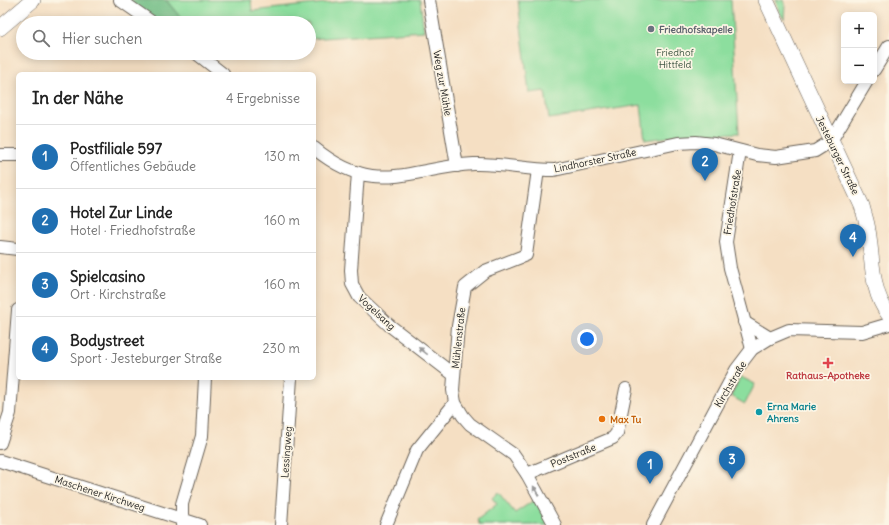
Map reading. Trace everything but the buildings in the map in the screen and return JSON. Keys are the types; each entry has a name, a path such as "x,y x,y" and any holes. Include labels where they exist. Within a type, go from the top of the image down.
{"main road":[{"path":"0,28 33,0"},
{"name":"Jesteburger Straße","path":"766,0 862,206 868,229 876,289 880,302 889,315"}],"street":[{"path":"120,0 143,16"},
{"name":"Weg zur Mühle","path":"429,0 457,166"},
{"path":"877,65 889,46"},
{"path":"205,60 220,72"},
{"path":"831,142 865,84"},
{"name":"Lindhorster Straße","path":"316,150 343,168 358,173 388,177 476,164 538,170 570,167 678,143 696,142 776,157 816,151 831,142"},
{"name":"Friedhofstraße","path":"740,151 726,242 730,268 752,349"},
{"path":"0,155 16,155"},
{"name":"Mühlenstraße","path":"455,403 453,390 458,326 465,287 485,271 526,255 538,170"},
{"name":"Vogelsang","path":"358,173 351,270 352,284 359,297 389,325 454,375"},
{"path":"0,247 16,249"},
{"path":"744,322 770,338"},
{"name":"Kirchstraße","path":"653,525 736,370 752,349 770,338 789,330 862,332 889,324"},
{"path":"0,443 10,413 16,336"},
{"path":"182,522 182,504 202,436 205,380"},
{"name":"Lessingweg","path":"281,525 291,380"},
{"name":"Poststraße","path":"527,474 605,442 617,433 626,389"},
{"path":"386,525 417,450 455,403 466,419 481,432 514,455 527,474 555,525"},
{"name":"Maschener Kirchweg","path":"0,461 182,522 200,525"}],"green space":[{"path":"125,0 166,0 179,16 149,16"},
{"path":"166,0 251,0 252,11 353,0 420,0 424,31 316,39 316,16 179,16"},
{"name":"Friedhof Hittfeld","path":"518,0 731,0 739,133 685,135 645,140 641,105 549,119 545,91 529,93"},
{"path":"776,0 783,0 785,5 784,19 779,12"},
{"path":"741,377 755,384 745,404 731,396"},
{"path":"498,492 515,513 536,499 549,523 546,525 480,525 477,520 497,504 492,498"}],"place":[{"name":"Friedhofskapelle","path":"651,29"},
{"name":"Hotel Zur Linde","path":"705,181"},
{"name":"Bodystreet","path":"853,257"},
{"name":"Rathaus-Apotheke","path":"828,363"},
{"name":"Erna Marie Ahrens","path":"759,412"},
{"name":"Max Tu","path":"602,419"},
{"name":"Spielcasino","path":"732,479"},
{"name":"Postfiliale 597","path":"650,484"}]}
